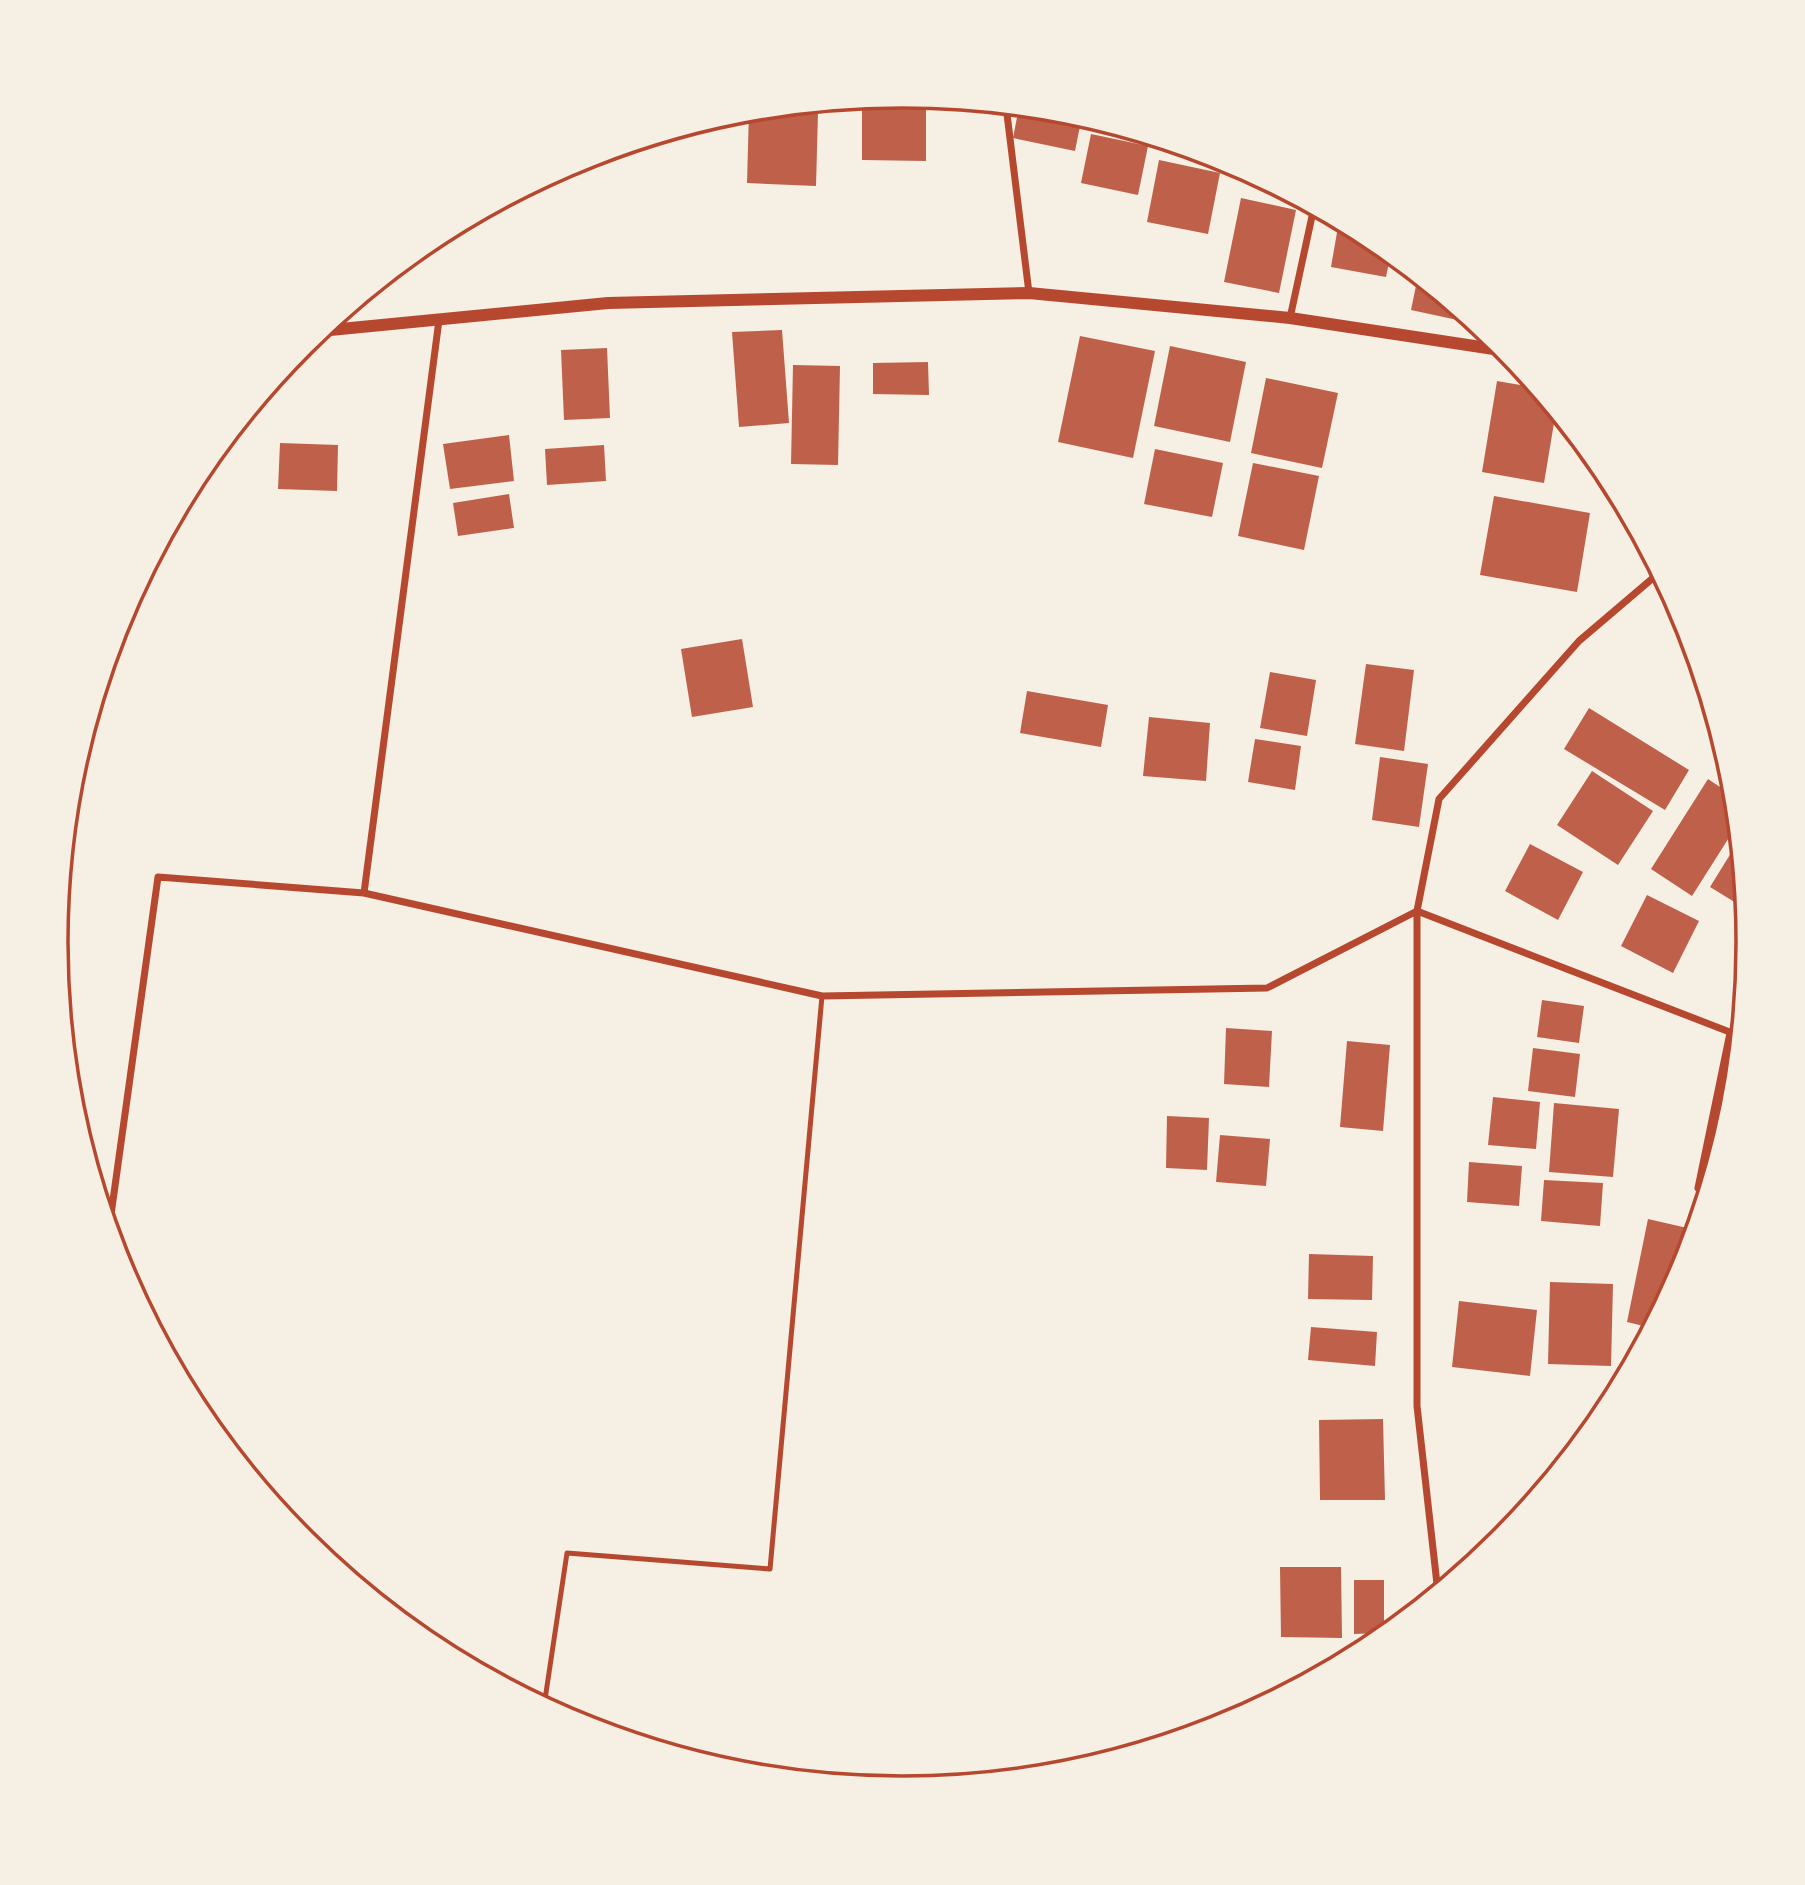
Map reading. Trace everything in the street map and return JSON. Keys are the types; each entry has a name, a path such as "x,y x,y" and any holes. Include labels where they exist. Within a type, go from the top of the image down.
{"street":[{"path":"1007,115 1029,293"},
{"path":"1290,318 1312,216"},
{"path":"337,329 608,303 1029,293 1290,318 1487,348"},
{"path":"364,893 439,320"},
{"path":"1437,1583 1417,1406 1417,911 1439,799 1579,641 1653,578"},
{"path":"112,1208 158,877 364,893 822,996 1267,988 1417,911 1730,1033 1698,1188"}],"lane":[{"path":"545,1696 567,1553 770,1569 822,996"}],"building":[{"path":"862,109 926,109 926,161 862,160"},
{"path":"818,113 816,186 747,183 749,123"},
{"path":"1017,116 1080,128 1075,151 1013,138"},
{"path":"1091,134 1148,146 1138,195 1081,183"},
{"path":"1159,160 1220,173 1208,234 1147,222"},
{"path":"1241,198 1296,210 1279,293 1224,282"},
{"path":"1337,231 1388,265 1386,277 1331,267"},
{"path":"1416,286 1458,320 1411,310"},
{"path":"782,330 789,423 739,427 732,332"},
{"path":"1080,336 1155,351 1133,458 1058,442"},
{"path":"1170,346 1246,362 1230,442 1154,426"},
{"path":"607,348 610,418 564,420 561,350"},
{"path":"928,362 929,395 873,394 873,363"},
{"path":"793,365 840,366 838,465 791,464"},
{"path":"1266,378 1338,393 1322,468 1251,453"},
{"path":"1497,381 1524,386 1554,422 1544,483 1482,472"},
{"path":"509,435 514,481 450,489 443,444"},
{"path":"280,443 338,445 337,491 278,489"},
{"path":"604,445 606,481 547,485 545,449"},
{"path":"1155,449 1223,463 1212,517 1144,504"},
{"path":"1253,463 1319,476 1304,550 1238,536"},
{"path":"509,494 514,528 458,536 453,503"},
{"path":"1494,496 1590,513 1577,592 1480,575"},
{"path":"742,639 753,707 692,717 681,649"},
{"path":"1366,664 1414,670 1404,751 1355,744"},
{"path":"1270,672 1316,680 1307,736 1260,728"},
{"path":"1027,691 1108,705 1101,747 1020,733"},
{"path":"1589,708 1689,770 1665,810 1564,749"},
{"path":"1149,717 1210,723 1206,781 1143,776"},
{"path":"1255,739 1301,746 1295,790 1248,782"},
{"path":"1380,757 1428,764 1419,827 1372,820"},
{"path":"1592,771 1653,811 1618,865 1557,825"},
{"path":"1708,779 1722,789 1730,836 1692,896 1651,869"},
{"path":"1530,844 1583,872 1558,920 1505,891"},
{"path":"1732,852 1736,903 1710,887"},
{"path":"1647,895 1699,921 1673,973 1621,946"},
{"path":"1542,1000 1584,1006 1579,1043 1537,1037"},
{"path":"1226,1028 1272,1031 1269,1087 1224,1084"},
{"path":"1347,1041 1390,1045 1383,1131 1340,1127"},
{"path":"1533,1048 1580,1054 1575,1097 1528,1091"},
{"path":"1493,1097 1540,1102 1536,1149 1488,1145"},
{"path":"1554,1103 1619,1109 1613,1177 1549,1172"},
{"path":"1167,1116 1209,1118 1207,1170 1166,1168"},
{"path":"1220,1135 1270,1139 1266,1186 1216,1182"},
{"path":"1469,1162 1522,1166 1519,1206 1467,1202"},
{"path":"1544,1180 1603,1183 1600,1226 1541,1221"},
{"path":"1648,1219 1686,1228 1643,1326 1627,1322"},
{"path":"1309,1254 1373,1256 1372,1300 1308,1299"},
{"path":"1550,1282 1613,1284 1611,1366 1548,1364"},
{"path":"1459,1301 1537,1310 1530,1376 1452,1367"},
{"path":"1311,1327 1377,1332 1375,1366 1308,1360"},
{"path":"1383,1419 1385,1500 1320,1500 1319,1420"},
{"path":"1280,1567 1341,1567 1342,1638 1281,1637"},
{"path":"1354,1580 1384,1580 1384,1623 1369,1633 1354,1634"}]}
